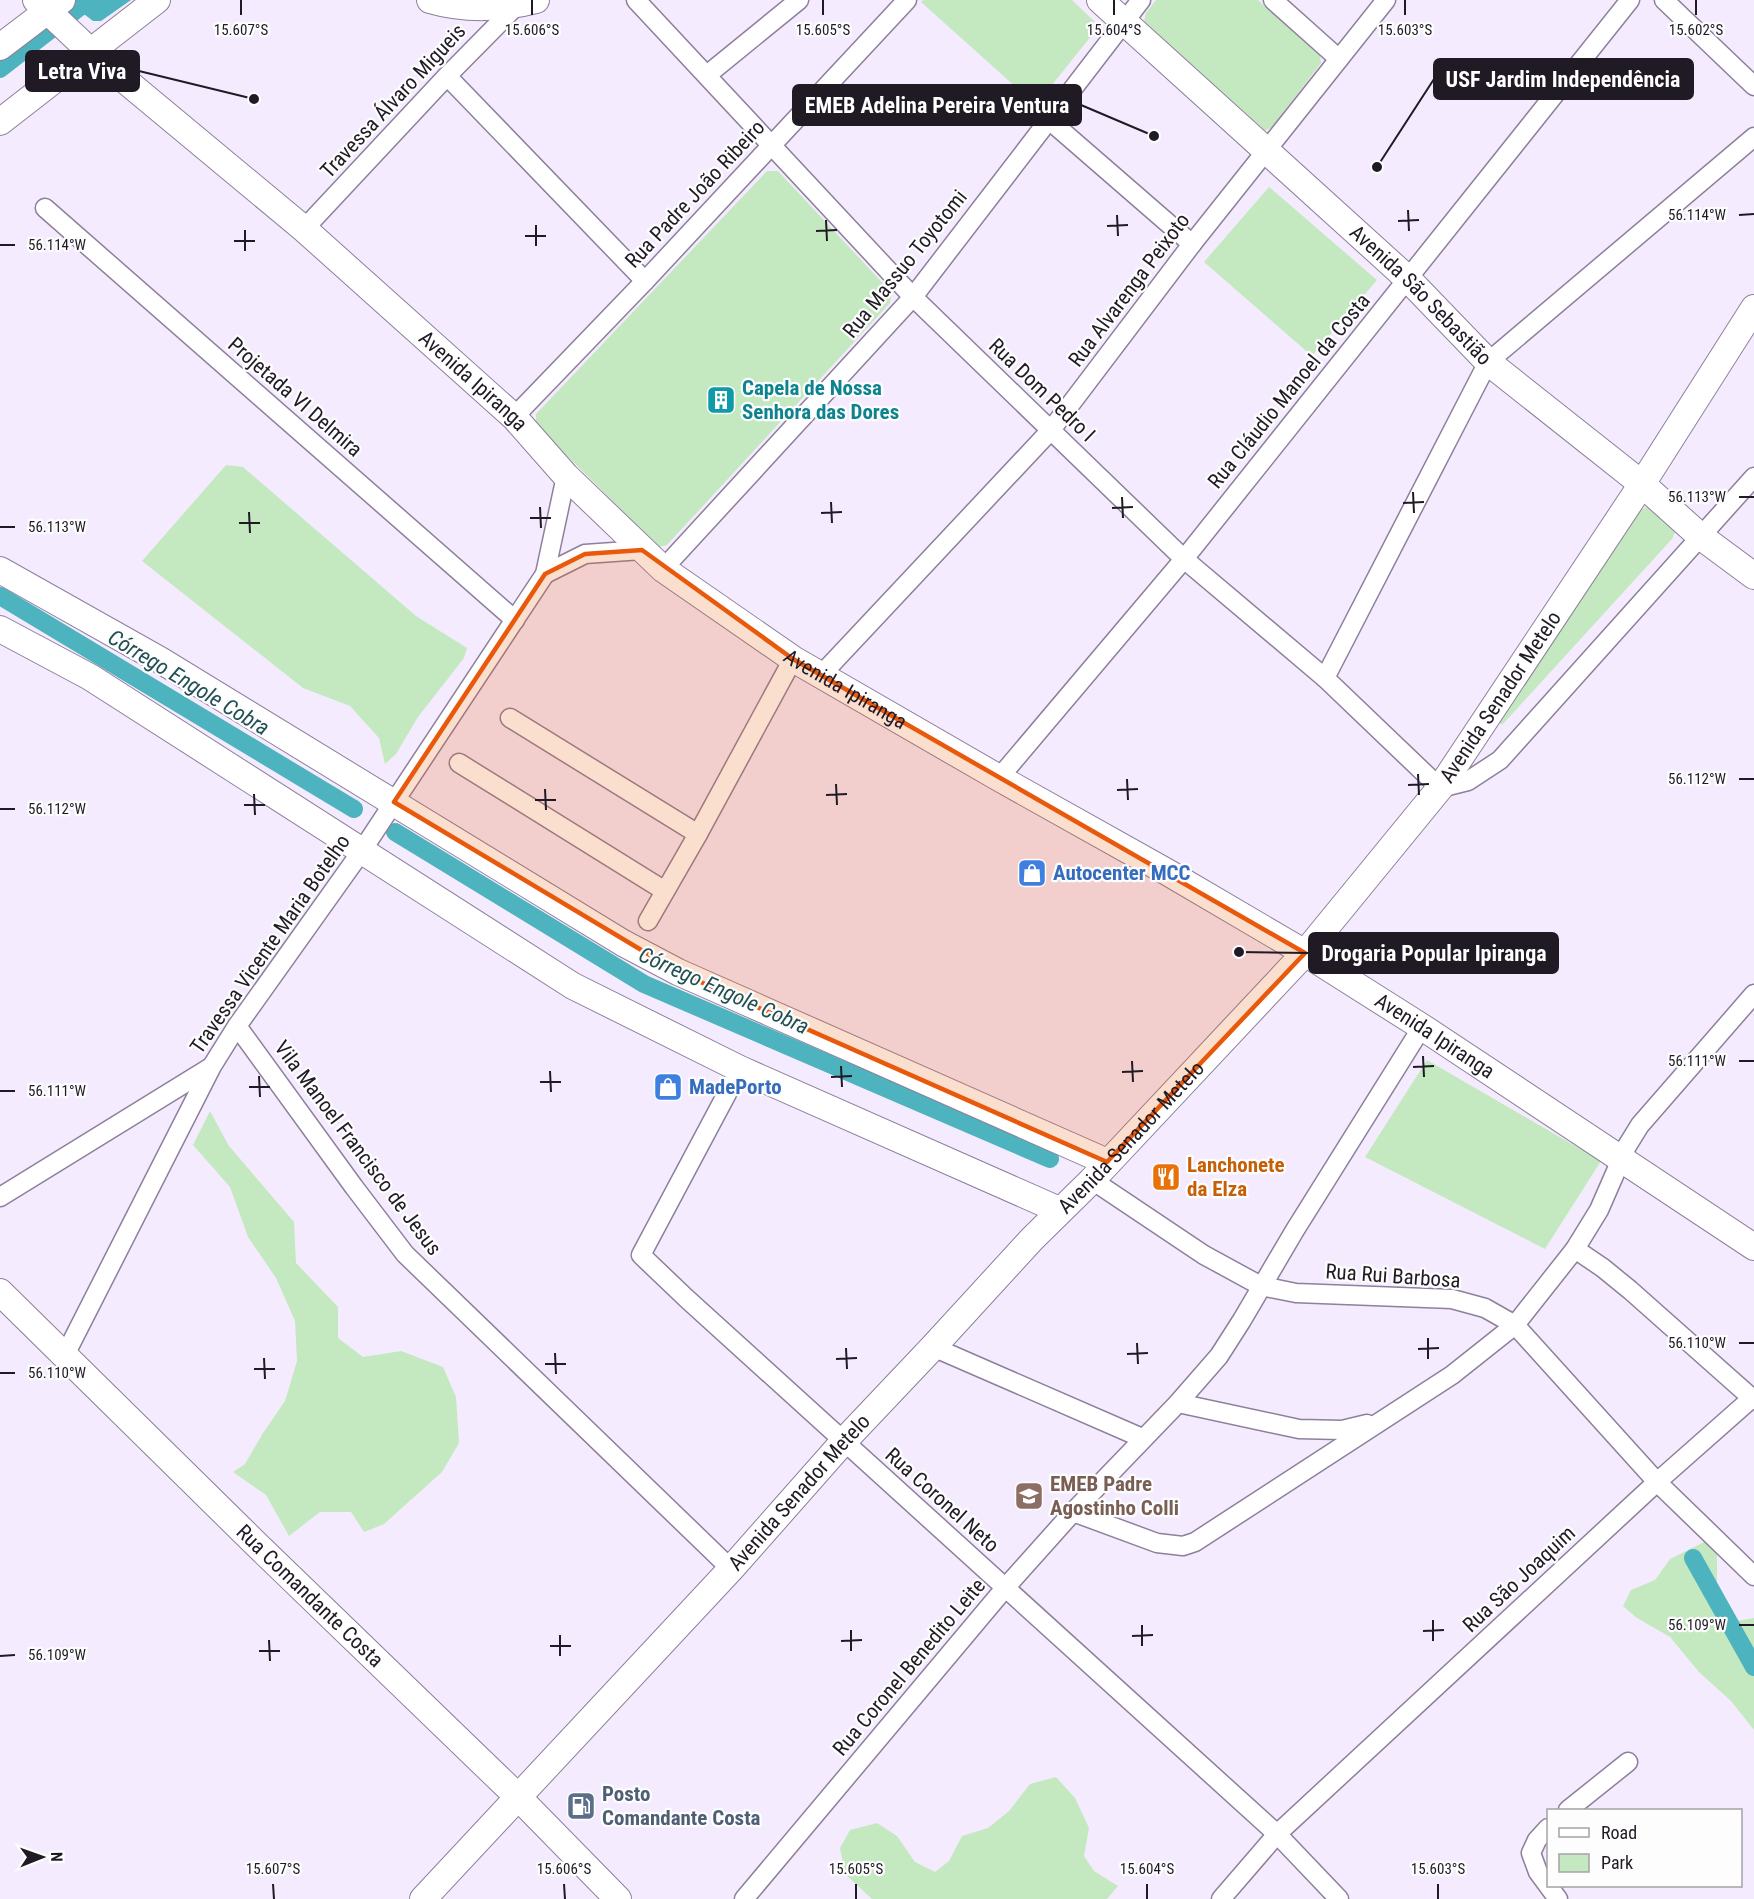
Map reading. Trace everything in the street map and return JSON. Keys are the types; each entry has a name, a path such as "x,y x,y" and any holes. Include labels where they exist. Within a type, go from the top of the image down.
{"street":[{"path":"0,122 89,49 157,0"},
{"path":"430,0 443,4 482,7 526,3"},
{"name":"Rua Dom Pedro I","path":"636,0 913,297 1184,559 1325,678 1440,788"},
{"path":"707,75 799,0"},
{"name":"Rua Padre João Ribeiro","path":"514,417 645,281 907,0"},
{"name":"Avenida São Sebastião","path":"1100,0 1408,279 1488,362 1642,484 1700,536 1754,576"},
{"name":"Rua Massuo Toyotomi","path":"663,569 913,297 1141,0"},
{"path":"1273,0 1339,59"},
{"name":"Rua Alvarenga Peixoto","path":"822,674 1051,430 1192,244 1386,0"},
{"name":"Rua Cláudio Manoel da Costa","path":"999,778 1184,559 1630,0"},
{"path":"1664,0 1754,86"},
{"name":"Travessa Álvaro Migueis","path":"304,228 447,76 526,3"},
{"path":"0,47 50,6"},
{"name":"Avenida Ipiranga","path":"50,6 89,49 304,228 514,417 566,476 663,569 792,659 822,674 1305,953 1422,1027 1754,1247"},
{"path":"447,76 645,281"},
{"path":"1048,119 1192,244"},
{"path":"1325,678 1488,362 1754,137"},
{"name":"Projetada VI Delmira","path":"45,208 515,620"},
{"name":"Avenida Senador Metelo","path":"423,1899 731,1569 844,1441 1059,1210 1100,1171 1305,953 1440,788 1642,484 1754,308"},
{"name":"Travessa Vicente Maria Botelho","path":"64,1357 212,1066 237,1026 361,852 545,574 566,476"},
{"path":"1440,788 1468,781 1500,760 1754,477"},
{"path":"545,574 585,554 642,550"},
{"path":"0,570 160,660 623,943 678,972 1100,1171"},
{"path":"0,629 90,677 573,986 740,1069 1059,1210"},
{"path":"648,921 698,834 792,659"},
{"path":"510,718 698,834"},
{"path":"459,763 665,891"},
{"path":"1073,1512 1157,1543 1183,1546 1195,1542 1452,1375 1515,1325 1575,1249 1599,1210 1621,1160 1640,1125 1754,994"},
{"name":"Vila Manoel Francisco de Jesus","path":"237,1026 405,1254 731,1569"},
{"name":"Rua Coronel Benedito Leite","path":"744,1899 1005,1588 1219,1356 1422,1027"},
{"path":"0,1197 212,1066"},
{"name":"Rua Coronel Neto","path":"740,1069 641,1255 1277,1834 1339,1899"},
{"name":"Rua Rui Barbosa","path":"1100,1171 1204,1255 1261,1286 1296,1293 1452,1299 1485,1308 1515,1325 1657,1482 1754,1576"},
{"path":"1575,1249 1603,1268 1670,1324 1753,1400"},
{"name":"Rua Comandante Costa","path":"0,1292 64,1357 518,1797 618,1899"},
{"path":"933,1347 1142,1438"},
{"name":"Rua São Joaquim","path":"1221,1899 1277,1834 1657,1482 1753,1400"},
{"path":"1178,1403 1299,1429 1342,1430 1377,1422"},
{"path":"1569,1809 1628,1762"},
{"path":"1547,1829 1537,1840 1531,1853 1538,1872 1547,1884"}],"highlighted area":[{"path":"642,550 793,659 1305,953 1107,1162 678,972 394,802 545,574 585,554"}],"green space":[{"path":"923,0 1072,0 1095,22 1092,35 1036,105 921,2"},
{"path":"1156,0 1258,0 1320,56 1321,63 1272,127 1263,132 1144,21 1146,13"},
{"path":"767,171 778,171 892,293 890,303 667,545 659,547 536,425 536,414"},
{"path":"1269,187 1377,280 1312,356 1204,262"},
{"path":"226,465 243,467 416,616 467,648 464,658 418,717 396,754 385,764 379,738 350,706 303,688 142,561"},
{"path":"1650,505 1677,528 1672,539 1502,725 1498,721 1641,510"},
{"path":"1427,1060 1601,1161 1545,1249 1365,1157"},
{"path":"210,1111 229,1146 294,1222 296,1263 338,1307 338,1338 363,1357 401,1351 443,1367 456,1397 459,1443 442,1472 384,1524 364,1532 351,1512 320,1512 289,1536 266,1495 233,1472 245,1464 285,1401 297,1361 295,1321 276,1278 248,1237 230,1187 193,1145"},
{"path":"1704,1542 1717,1552 1717,1587 1737,1621 1754,1618 1754,1730 1731,1701 1699,1672 1670,1637 1637,1618 1623,1606 1631,1590 1655,1580 1670,1559"},
{"path":"1056,1777 1075,1798 1089,1828 1084,1856 1094,1871 1118,1886 1107,1899 872,1899 845,1874 840,1848 850,1830 877,1823 897,1836 915,1862 935,1872 949,1861 962,1836 988,1828 1009,1811 1030,1784"}],"water":[{"path":"80,0 131,0 101,21 93,21 80,11 78,4"}],"waterway":[{"path":"0,69 89,0"},
{"name":"Córrego Engole Cobra","path":"0,596 354,809"},
{"name":"Córrego Engole Cobra","path":"395,832 644,984 1050,1159"},
{"name":"Córrego Engole Cobra","path":"1693,1558 1754,1667"}],"place":[{"name":"Letra Viva","path":"254,99"},
{"name":"EMEB Adelina Pereira Ventura","path":"1154,136"},
{"name":"USF Jardim Independência","path":"1377,167"},
{"name":"Capela de Nossa Senhora das Dores","path":"721,400"},
{"name":"Autocenter MCC","path":"1032,873"},
{"name":"Drogaria Popular Ipiranga","path":"1239,952"},
{"name":"MadePorto","path":"668,1087"},
{"name":"Lanchonete da Elza","path":"1166,1177"},
{"name":"EMEB Padre Agostinho Colli","path":"1029,1496"},
{"name":"Posto Comandante Costa","path":"581,1806"}]}
